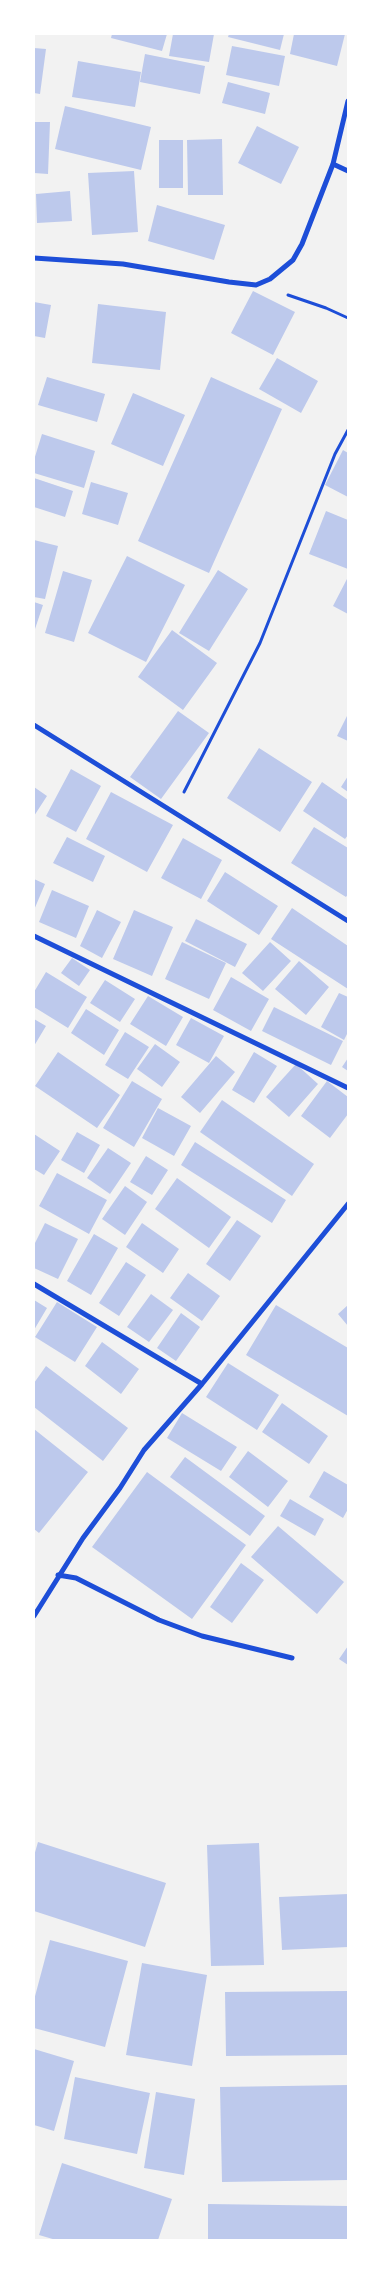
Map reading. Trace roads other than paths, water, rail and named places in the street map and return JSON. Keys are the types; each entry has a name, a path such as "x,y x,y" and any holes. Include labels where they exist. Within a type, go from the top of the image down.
{"street":[{"path":"34,258 123,264 229,282 256,284 270,279 286,268 299,252 333,164 348,101"},
{"path":"333,164 348,171"},
{"path":"34,725 174,810 262,869 348,921"},
{"path":"34,936 348,1088"},
{"path":"34,1616 58,1575 144,1450 202,1384 348,1204"},
{"path":"34,1284 202,1384"},
{"path":"58,1575 76,1578 159,1620 202,1636 292,1658"}]}
